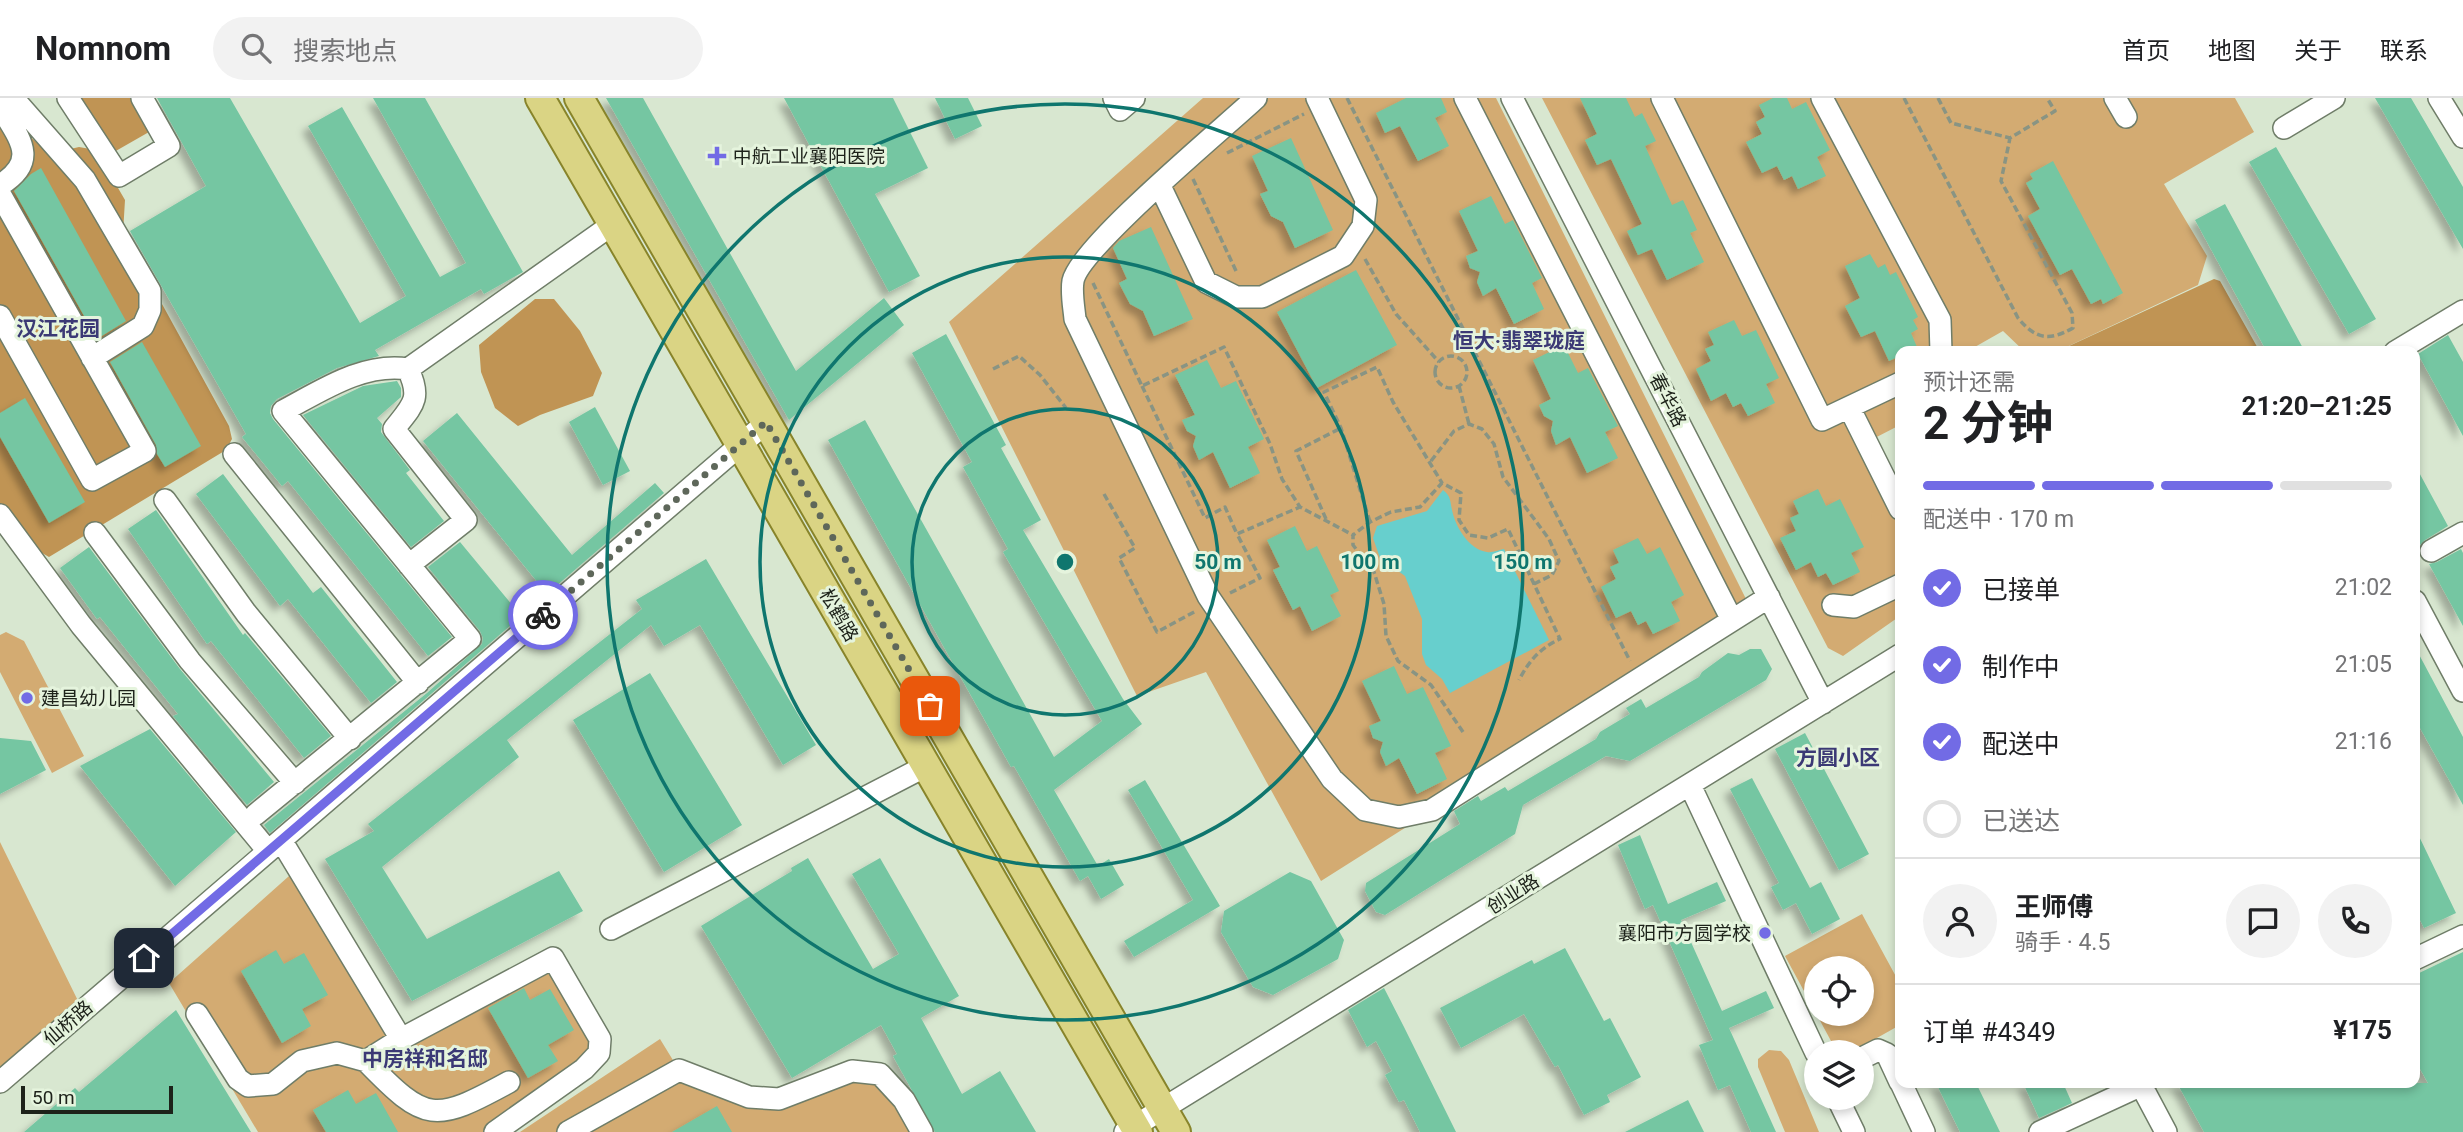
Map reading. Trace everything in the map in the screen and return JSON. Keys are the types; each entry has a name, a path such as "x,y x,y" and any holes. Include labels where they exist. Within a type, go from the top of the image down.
{"main road":[{"name":"松鹤路","path":"540,98 1133,1130"},
{"name":"松鹤路","path":"579,98 1169,1121"}],"street":[{"path":"13,98 85,180 150,291 150,310 143,326 92,358"},
{"path":"68,98 119,176 169,146 142,98"},
{"path":"1114,98 1120,110 1134,98"},
{"path":"1256,98 1108,233 1083,261 1073,281 1074,319 1212,602 1332,779 1366,810 1399,817 1432,810 1769,597"},
{"path":"1465,98 1732,620"},
{"name":"春华路","path":"1512,98 1823,703"},
{"path":"1662,98 1822,420 1895,386"},
{"path":"1822,98 1940,320 1941,346"},
{"path":"2284,128 2334,98"},
{"path":"2439,98 2463,137"},
{"path":"1160,186 1206,282 1236,297 1262,297 1343,256 1363,226 1366,200 1319,102"},
{"path":"0,106 7,133 21,142 24,159 15,176 0,185"},
{"path":"0,316 92,480 145,451 2,204"},
{"path":"255,815 470,639 283,411 344,378 391,366 408,369 613,224"},
{"path":"2405,346 2463,311"},
{"path":"408,369 416,386 413,405 394,429 466,520 409,565"},
{"path":"1850,409 1895,499"},
{"name":"仙桥路","path":"0,1082 766,422"},
{"path":"234,454 418,683"},
{"path":"165,500 246,613 350,739"},
{"path":"0,515 81,625 274,846 401,1039"},
{"path":"95,533 190,661 295,783"},
{"path":"2431,551 2463,533"},
{"path":"1833,605 1854,607 1895,587"},
{"path":"2420,610 2463,691"},
{"name":"创业路","path":"1133,1130 1169,1121 1690,785 1895,658"},
{"path":"611,929 926,766"},
{"path":"1690,785 1810,1040"},
{"path":"2420,957 2463,936"},
{"path":"366,1061 401,1039 553,958 600,1039 599,1053 584,1069 495,1132"},
{"path":"197,1014 238,1079 248,1086 274,1084 302,1061 337,1053 366,1061 394,1091 417,1107 440,1112 467,1105 509,1082"},
{"path":"1874,1052 1878,1050 1887,1054 1895,1071"},
{"path":"568,1132 679,1070 749,1097 779,1099 852,1071 880,1074 904,1100 922,1132"},
{"path":"1903,1088 1924,1132"},
{"path":"2040,1132 2134,1088"},
{"path":"2145,1088 2166,1132"},
{"path":"1844,1110 1854,1132"}],"path":[{"path":"1347,98 1638,678"},
{"path":"1903,98 2018,318 2026,328 2041,336 2058,337 2073,328 2072,313 2001,181 2010,138"},
{"path":"1938,98 1951,122 2010,138 2055,111 2048,98"},
{"path":"1220,157 1319,102"},
{"path":"1189,171 1249,297"},
{"path":"1354,240 1396,314 1439,362"},
{"path":"1083,261 1205,517 1225,507 1260,578 1157,632 1119,558 1135,548 1104,494"},
{"path":"1142,386 1224,347 1269,444 1282,479 1300,507 1353,535"},
{"path":"993,369 1019,356 1040,375 1066,408"},
{"path":"1448,357 1462,362 1466,372 1459,386 1445,387 1437,380 1435,370 1439,362 1448,357"},
{"path":"1370,522 1341,428 1324,392 1377,366 1393,402 1442,483 1461,493 1460,520 1469,535 1488,538 1508,529 1560,639 1546,645 1527,664 1519,680"},
{"path":"1459,386 1469,424"},
{"path":"1430,463 1454,431 1469,424 1482,429 1494,444 1503,477 1549,539 1559,561 1552,575 1534,584"},
{"path":"1326,520 1296,451 1341,428"},
{"path":"1353,535 1370,522 1391,512 1420,507 1442,483"},
{"path":"1237,534 1300,507"},
{"path":"1353,535 1353,545 1374,572 1384,604 1386,636 1398,661 1431,685 1463,732"}],"shaded area":[{"path":"78,98 131,98 149,132 114,152"},
{"path":"1203,98 1496,98 1751,609 1321,881 1206,672 1137,696 949,322"},
{"path":"1542,98 2235,98 2254,132 2164,184 2207,256 2198,285 2069,346 2019,346 2003,331 1977,346 1895,346 1895,428 1867,442 1895,499 1895,620 1843,656 1828,648"},
{"path":"0,128 22,129 49,154 79,147 96,150 125,200 123,233 229,426 232,439 226,450 49,557 30,546 0,504"},
{"path":"2214,279 2220,281 2257,346 2069,346"},
{"path":"535,299 554,299 580,331 602,373 593,396 518,426 495,408 481,372 479,345"},
{"path":"6,632 24,641 84,756 52,773 0,672 0,635"},
{"path":"0,842 83,1011 0,1082"},
{"path":"298,868 401,1039 553,958 599,1053 495,1132 258,1132 169,983"},
{"path":"1862,914 1895,975 1895,1028 1873,1040 1830,1040 1823,1026 1874,1026 1874,956 1804,956 1804,991 1785,956"},
{"path":"660,1039 679,1070 749,1097 880,1074 921,1132 520,1132"},
{"path":"1769,1050 1781,1051 1789,1060 1804,1096 1804,1110 1810,1110 1819,1132 1785,1132 1758,1067 1758,1059"}],"water":[{"path":"1443,490 1450,499 1456,523 1474,547 1487,552 1504,549 1549,640 1450,693 1442,679 1426,665 1422,654 1422,619 1405,576 1380,558 1373,538 1377,526 1427,511"}],"building":[{"path":"157,98 230,98 360,323 406,296 308,126 342,107 440,277 466,263 373,98 425,98 523,272 484,294 481,289 375,350 379,356 337,368 277,399 271,406 273,419 452,637 428,656 288,481 282,486 242,437 246,434 130,231 206,186"},
{"path":"606,98 643,98 796,371 884,298 904,325 789,420"},
{"path":"784,98 893,98 928,168 875,194 920,276 889,292"},
{"path":"935,98 968,98 982,126 955,139"},
{"path":"1406,98 1441,98 1447,112 1435,118 1449,146 1418,161 1400,126 1385,133 1376,113"},
{"path":"1580,98 1626,98 1635,117 1642,113 1656,141 1645,146 1672,205 1683,200 1697,230 1690,233 1704,262 1667,280 1652,249 1638,255 1627,231 1642,224 1611,159 1597,165 1585,140 1597,134"},
{"path":"1773,98 1787,98 1792,109 1806,102 1830,150 1817,157 1826,176 1798,189 1792,176 1784,180 1777,166 1762,173 1746,142 1762,134 1756,122 1765,117 1759,105"},
{"path":"2375,98 2411,98 2463,187 2463,249"},
{"path":"1291,138 1333,230 1295,248 1283,222 1271,216 1260,194 1268,191 1252,156"},
{"path":"2276,147 2376,319 2349,334 2249,162"},
{"path":"2053,161 2123,293 2103,304 2101,299 2091,304 2072,269 2060,275 2028,216 2040,209 2026,183 2033,179 2030,174"},
{"path":"41,168 126,321 97,339 14,191"},
{"path":"1491,196 1505,224 1513,220 1542,278 1532,283 1544,309 1514,324 1496,288 1483,296 1477,282 1480,272 1470,268 1466,256 1478,251 1459,211"},
{"path":"2225,204 2302,346 2264,346 2195,220"},
{"path":"1151,227 1193,319 1154,336 1143,311 1130,304 1119,283 1127,279 1113,248 1119,241"},
{"path":"1870,254 1878,268 1885,264 1890,275 1896,272 1918,317 1913,320 1918,329 1911,333 1917,346 1895,346 1895,358 1889,361 1875,331 1861,337 1845,306 1860,298 1845,266"},
{"path":"1356,270 1397,345 1317,388 1277,312"},
{"path":"1734,320 1742,336 1756,330 1779,378 1766,384 1775,403 1748,416 1741,403 1733,407 1726,393 1711,401 1696,369 1711,361 1705,349 1714,345 1708,332"},
{"path":"946,334 1006,445 1001,448 1041,520 1023,530 1123,699 1142,724 1054,790 1098,866 1109,859 1124,885 1101,899 1088,876 1080,881 1014,766 1011,767 828,440 865,420 1054,757 1102,721 1003,552 1008,549 963,467 972,462 912,353"},
{"path":"2448,335 2463,362 2463,436 2420,358 2420,353"},
{"path":"142,342 201,446 165,467 157,454 156,445 110,362"},
{"path":"1564,345 1578,373 1588,368 1618,426 1605,432 1618,458 1587,473 1570,437 1556,445 1551,431 1553,421 1544,416 1539,405 1551,399 1533,360"},
{"path":"1207,360 1221,388 1236,381 1264,439 1248,447 1260,473 1230,488 1213,452 1199,460 1193,446 1196,436 1187,431 1182,420 1195,415 1175,375"},
{"path":"397,381 401,388 401,397 377,418 382,424 381,432 410,470 406,473 444,521 411,547 303,415 363,386"},
{"path":"25,398 85,502 49,523 0,437 0,413"},
{"path":"595,407 630,471 603,485 569,422"},
{"path":"457,413 572,555 655,483 664,493 270,833 264,825 427,693 482,644 480,631 428,567 460,542 513,606 539,584 423,441"},
{"path":"223,474 313,593 321,587 397,682 371,703 288,599 280,606 196,494"},
{"path":"2420,474 2448,526 2420,545"},
{"path":"1818,489 1826,506 1840,499 1864,547 1851,553 1860,572 1833,585 1826,573 1818,577 1811,562 1796,570 1780,538 1796,531 1790,518 1799,514 1793,501"},
{"path":"156,510 243,635 245,633 331,736 304,758 211,641 207,644 128,529"},
{"path":"1295,526 1307,551 1317,546 1339,591 1330,595 1341,616 1312,631 1300,606 1293,610 1273,570 1280,567 1267,540"},
{"path":"1638,538 1647,554 1660,547 1684,595 1671,602 1680,621 1653,634 1646,621 1638,625 1631,611 1616,618 1601,587 1616,579 1610,567 1619,563 1613,550"},
{"path":"89,547 180,669 274,782 247,805 173,716 178,714 100,617 97,619 60,568"},
{"path":"2461,549 2463,553 2463,626 2429,564"},
{"path":"706,559 816,745 783,765 700,625 664,646 651,625 507,740 519,757 382,867 427,939 559,871 583,911 412,1001 325,859 374,831 368,824 642,609 636,600"},
{"path":"1750,649 1761,649 1772,669 1766,680 1630,761 1606,756 1523,805 1515,834 1385,915 1376,912 1365,891 1366,883 1460,824 1454,811 1478,796 1481,801 1505,787 1508,791 1596,739 1600,732 1630,714 1626,708 1641,699 1646,708 1699,677 1728,653 1739,655"},
{"path":"2420,656 2463,737 2463,805 2420,728"},
{"path":"1394,666 1407,694 1423,687 1451,746 1435,753 1447,779 1417,794 1399,758 1386,766 1380,752 1383,742 1373,738 1369,726 1381,721 1362,681"},
{"path":"650,673 742,825 664,872 573,720"},
{"path":"150,729 236,832 175,886 80,766"},
{"path":"1805,733 1869,854 1839,870 1775,749"},
{"path":"0,738 31,741 46,770 0,794"},
{"path":"1752,778 1810,888 1821,882 1840,919 1812,934 1796,903 1783,910 1771,887 1779,883 1730,789"},
{"path":"1145,780 1220,906 1134,957 1124,941 1193,900 1128,790"},
{"path":"1640,835 1668,904 1717,882 1726,901 1681,920 1722,1011 1766,991 1774,1008 1729,1028 1776,1132 1751,1132 1730,1085 1718,1090 1699,1045 1713,1040 1653,905 1645,909 1618,845"},
{"path":"2420,838 2456,913 2424,928 2420,920"},
{"path":"808,858 873,969 899,954 852,874 880,858 959,996 921,1018 962,1094 1000,1071 1036,1132 935,1132 893,1056 897,1054 881,1025 792,1078 701,926 792,871 791,868"},
{"path":"1290,872 1311,881 1344,940 1338,959 1273,995 1253,987 1221,932 1224,911"},
{"path":"1565,948 1604,1021 1610,1018 1641,1077 1607,1095 1610,1102 1584,1115 1558,1065 1555,1067 1524,1014 1461,1048 1440,1008 1532,960 1534,964"},
{"path":"276,950 284,964 304,953 328,995 302,1009 311,1026 282,1043 241,971"},
{"path":"2463,952 2463,1132 2204,1132 2180,1088 2420,1088 2420,1083 2428,1083 2420,1069 2420,973"},
{"path":"524,988 530,1000 550,989 574,1030 548,1045 558,1061 528,1078 488,1008"},
{"path":"1384,988 1456,1132 1420,1132 1404,1100 1399,1102 1385,1075 1392,1071 1376,1041 1367,1047 1348,1010"},
{"path":"176,1010 251,1132 24,1132 75,1088 79,1092"},
{"path":"1938,1088 1978,1088 2000,1132 1960,1132"},
{"path":"2025,1088 2065,1088 2072,1103 2039,1118"},
{"path":"348,1090 356,1104 376,1093 398,1132 326,1132 313,1110"},
{"path":"1688,1100 1704,1132 1625,1132"},
{"path":"717,1106 732,1132 672,1132"}],"way so far":[{"path":"543,615 766,422 930,706"}],"place":[{"name":"中航工业襄阳医院","path":"717,156"},
{"name":"建昌幼儿园","path":"27,698"},
{"name":"襄阳市方圆学校","path":"1765,933"}],"district":[{"name":"汉江花园","path":"58,329"},
{"name":"恒大·翡翠珑庭","path":"1519,341"},
{"name":"方圆小区","path":"1838,758"},
{"name":"中房祥和名邸","path":"425,1059"}],"route":[{"path":"144,958 543,615"}]}
